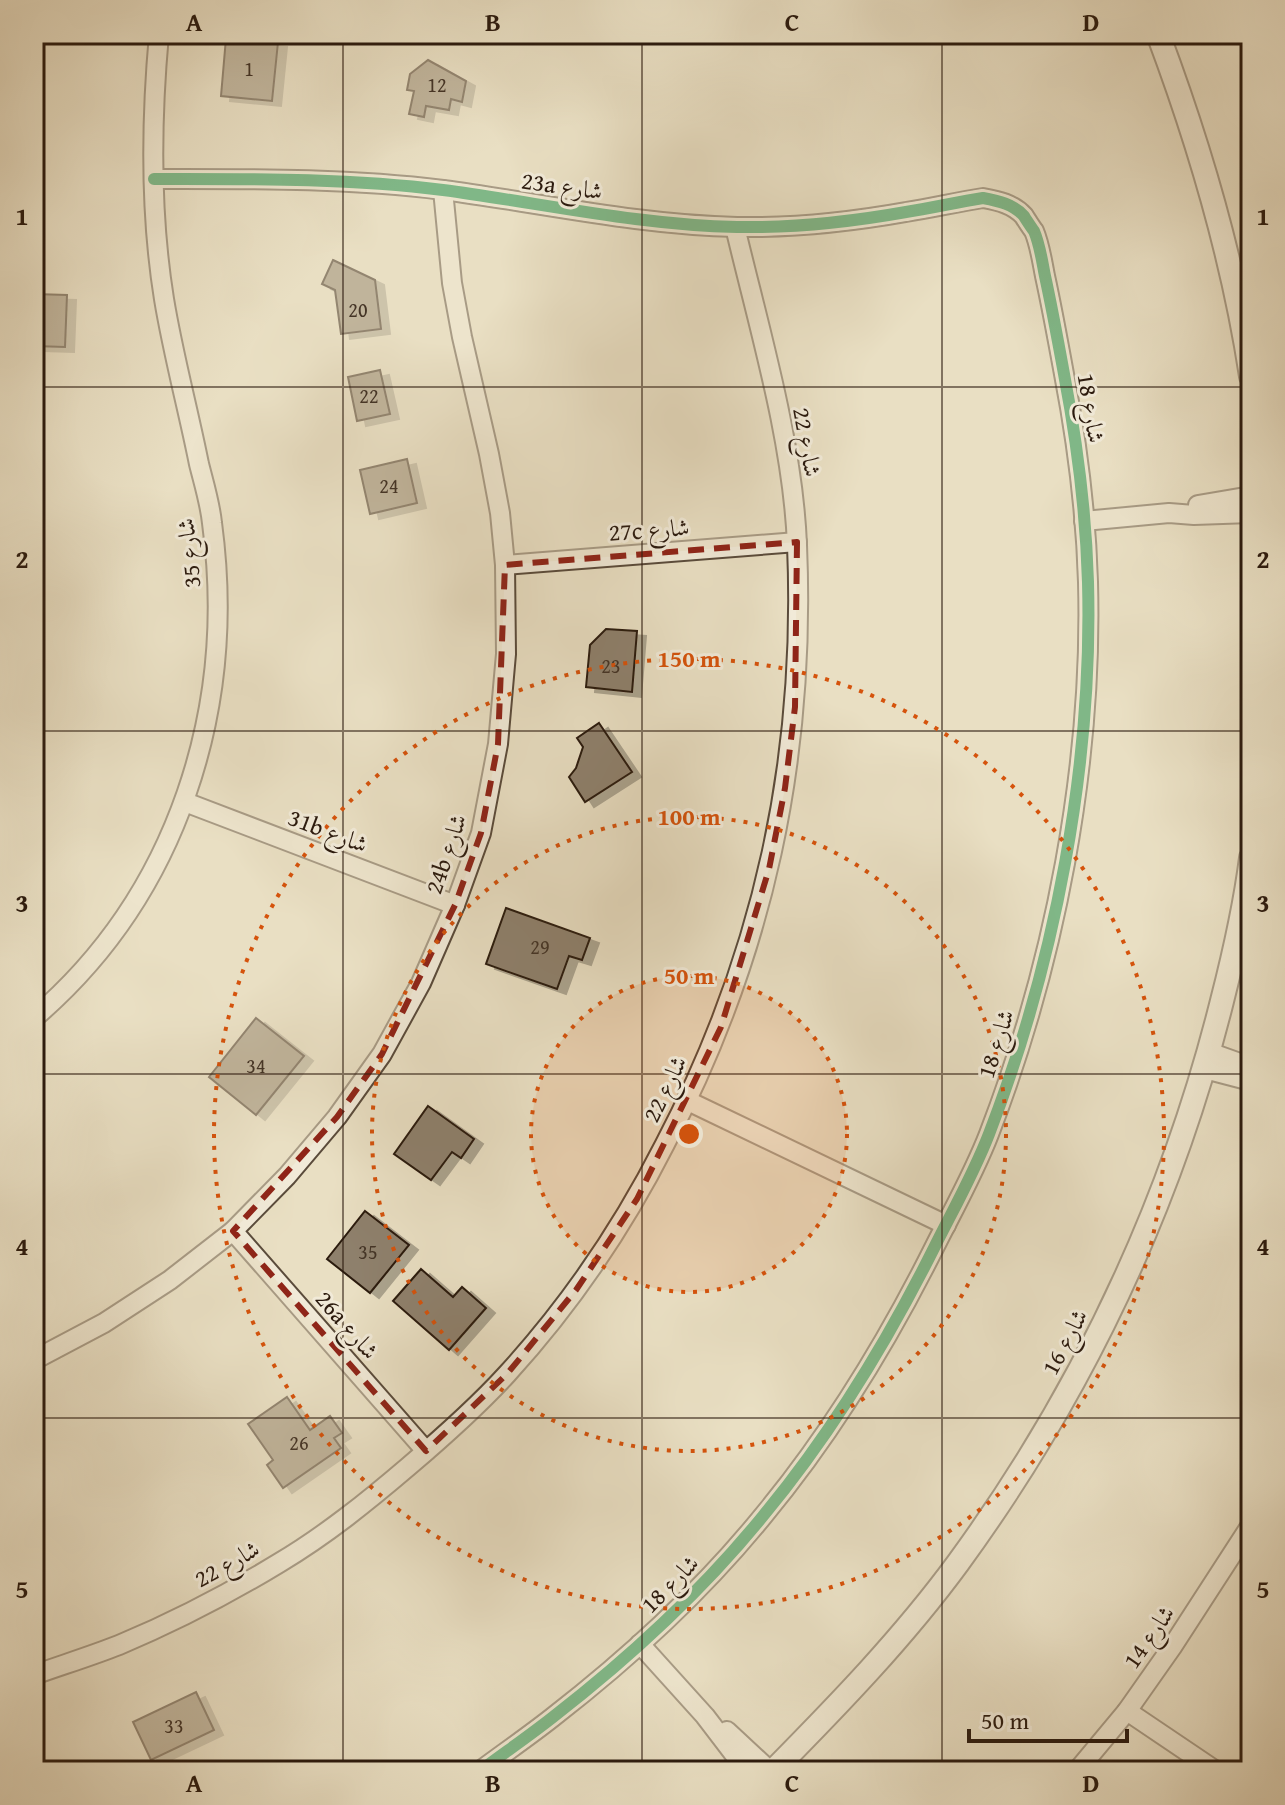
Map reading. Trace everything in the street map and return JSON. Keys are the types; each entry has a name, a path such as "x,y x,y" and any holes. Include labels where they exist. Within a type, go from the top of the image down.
{"street":[{"name":"شارع 35","path":"34,1018 60,996 100,952 134,903 164,849 185,802 204,733 215,663 218,592 212,521 164,297 154,179 153,125 159,34"},
{"path":"1158,34 1217,210 1251,376"},
{"name":"23a شارع","path":"154,179 312,180 443,190 590,213 735,227 850,221 962,202"},
{"name":"24b شارع","path":"34,1360 104,1323 170,1280 233,1231 287,1176 337,1117 382,1054 421,983 455,905 481,833 498,744 506,654 505,565 492,469 452,283 443,190"},
{"name":"شارع 18","path":"480,1771 554,1717 640,1644 704,1583 762,1518 815,1449 864,1377 907,1302 987,1138 1021,1047 1053,921 1072,822 1085,706 1088,582 1084,521 1067,389 1033,230 1021,213 1003,202 983,198 962,202"},
{"name":"شارع 22","path":"34,1675 120,1644 203,1606 270,1568 358,1509 426,1451 507,1374 576,1290 637,1199 688,1101 721,1027 748,949 769,869 785,788 795,707 799,625 797,542 785,447 735,227"},
{"path":"1169,513 1185,507 1251,496"},
{"path":"1084,521 1169,513 1251,513"},
{"name":"27c شارع","path":"505,565 797,542"},
{"name":"31b شارع","path":"185,802 455,905"},
{"name":"شارع 16","path":"772,1771 836,1707 898,1638 957,1565 1018,1476 1103,1328 1175,1157 1207,1060 1232,962 1251,858"},
{"path":"1207,1060 1251,1067"},
{"path":"1207,1060 1251,1081"},
{"path":"688,1101 946,1225"},
{"name":"26a شارع","path":"233,1231 426,1451"},
{"name":"شارع 14","path":"1077,1771 1127,1711 1216,1582 1251,1525"},
{"path":"640,1644 705,1716 747,1771"},
{"path":"1127,1711 1216,1771"},
{"path":"705,1716 772,1771"}],"highlighted area":[{"path":"797,542 795,707 785,788 769,869 721,1027 637,1199 576,1290 507,1374 426,1451 233,1231 337,1117 382,1054 455,905 481,833 498,744 505,565"}],"building":[{"path":"226,38 278,42 272,101 221,96"},
{"path":"428,60 466,81 462,102 451,99 449,110 426,106 424,117 409,114 414,91 407,90 410,74"},
{"path":"333,260 375,280 381,329 341,334 335,290 322,284"},
{"path":"34,294 67,295 65,347 34,346"},
{"path":"380,370 390,414 357,421 348,377"},
{"path":"407,459 417,503 370,514 360,470"},
{"path":"606,629 637,631 632,692 586,687 590,645"},
{"path":"599,723 632,772 585,802 569,777 576,768 583,747 577,738"},
{"path":"506,908 590,938 582,960 569,956 557,989 486,964"},
{"path":"256,1018 304,1056 256,1115 209,1077"},
{"path":"428,1106 474,1139 461,1158 452,1152 431,1180 394,1154"},
{"path":"365,1211 409,1245 370,1293 327,1259"},
{"path":"421,1269 453,1297 462,1287 486,1308 449,1350 393,1301"},
{"path":"287,1397 310,1430 330,1416 342,1433 334,1438 341,1448 283,1488 267,1465 273,1460 248,1424"},
{"path":"196,1692 214,1730 151,1760 133,1722"}],"cycle path":[{"path":"154,179 371,183 480,195 627,218 737,227 843,221 983,198 1020,212 1034,231 1041,253 1069,400 1083,504 1088,582 1084,721 1076,792 1051,932 1033,1001 989,1134 897,1319 856,1387 788,1485 740,1544 664,1622 581,1694 480,1771"}]}
